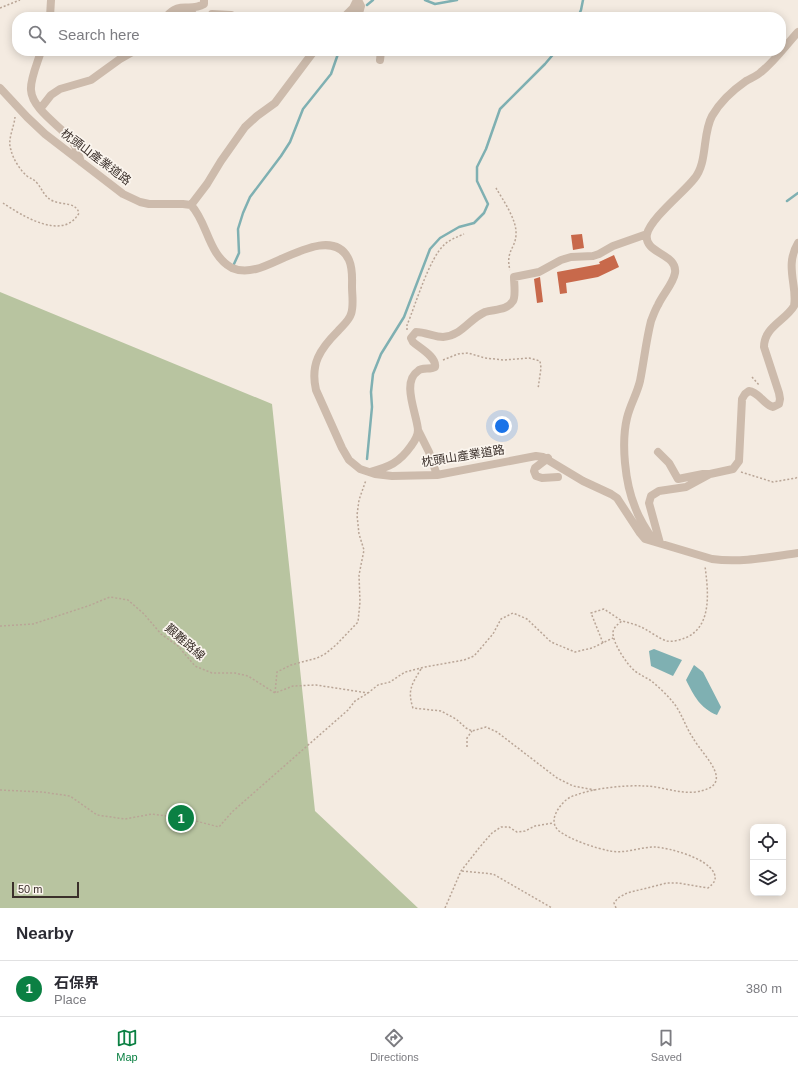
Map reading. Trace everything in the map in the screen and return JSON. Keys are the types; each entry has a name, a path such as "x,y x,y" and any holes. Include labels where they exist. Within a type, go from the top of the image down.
{"street":[{"path":"50,12 51,0"},
{"path":"349,12 358,0"},
{"path":"358,0 361,6 359,12"},
{"path":"170,12 176,8 200,6 204,2 210,12"},
{"path":"176,8 187,12"},
{"path":"786,45 798,32"},
{"path":"41,56 31,88 32,96 40,109 69,138 77,149 81,162"},
{"path":"40,109 51,95 60,89 91,80 125,56"},
{"path":"191,206 245,127 275,103 310,56"},
{"path":"380,60 381,56"},
{"path":"657,542 635,508 630,490 626,464 625,436 627,418 640,382 651,321 675,273 675,268 671,261 653,249 648,242 647,234 650,227 695,178 700,170 706,132 712,116 720,104 735,89 764,70 777,56"},
{"name":"枕頭山產業道路","path":"0,88 45,134 123,194 140,202 149,204 183,204 191,206 199,216 210,242 219,256 224,263 234,269 257,269 293,253 317,246 327,246 343,251 348,257 352,273 351,314 348,320 325,344 318,356 314,368 314,381 316,390 349,460 360,470 392,476 437,474 536,456 548,458"},
{"path":"437,474 429,452 418,430 410,388 412,377 417,371 422,369 431,369 435,367 436,363 434,359 413,342 411,338 412,336 416,332 442,337 454,335 466,328 480,315 511,304 514,299 514,277 539,272 561,260 571,257 593,256 613,246 647,234"},
{"path":"658,452 669,463 678,479 733,469 739,461 742,399 745,394 749,391 752,392 768,406 773,407 779,404 780,399 764,347 764,341 766,335 772,327 784,318 795,306 798,296 798,287 792,258 798,243"},
{"path":"369,472 386,468 403,457 415,441 418,430"},
{"path":"558,477 542,478 536,476 534,471 535,468 548,458 583,481 617,498 645,539 704,557 736,562 798,553"},
{"path":"657,542 649,503 651,496 659,491 686,487 710,474"}],"path":[{"path":"0,8 20,0"},
{"path":"3,203 39,223 56,226 66,224 76,217 78,213 78,208 74,206 54,202 46,197 38,183 27,176 16,161 10,149 10,139 15,122 17,105"},
{"path":"496,188 516,227 516,238 510,251 509,258 510,268 514,277"},
{"path":"412,336 408,332 407,325 437,252 444,244 464,234"},
{"path":"436,363 458,354 468,354 504,360 535,359 540,361 541,368 538,389"},
{"path":"733,469 773,482 796,478 798,476"},
{"path":"368,693 316,685 293,686 275,693 277,672 291,665 325,654 358,622 360,602 359,575 364,550 359,534 357,515 359,500 369,472"},
{"path":"603,643 591,613 604,609 622,621 643,628 667,640 678,641 689,636 700,626 707,607 708,589 704,557"},
{"name":"艱難路線","path":"0,626 33,624 110,597 128,600 144,614 161,634 178,646 195,666 212,673 235,673 248,676 275,693"},
{"path":"0,790 42,792 70,796 97,815 125,819 152,814 188,819 219,827 232,812 348,710 355,701 378,685 390,682 405,672 464,660 474,656 493,634 501,619 513,613 527,619 551,642 575,652 592,648 613,638"},
{"path":"616,908 614,903 618,898 628,894 667,883 678,883 708,888 714,883 716,878 713,871 703,862 678,851 654,847 626,851 611,851 571,838 558,830 554,823 554,816 559,807 566,800 575,795 597,790 645,786 691,792 706,790 713,785 717,778 715,769 695,742 672,700 650,680 635,671 630,666 613,638 613,631 622,621"},
{"path":"421,668 411,686 409,697 412,708 441,711 456,719 472,731"},
{"path":"466,747 467,738 472,731 486,727 497,732 557,778 573,786 597,790"},
{"path":"445,908 461,871 478,848 492,833 501,827 509,827 517,832 525,831 535,826 554,823"},
{"path":"461,871 493,874 536,897 552,908"}],"green space":[{"path":"0,292 272,404 315,811 418,908 0,908"}],"water":[{"path":"654,649 682,660 673,676 651,666 649,651"},
{"path":"694,665 703,672 721,707 717,715 702,705 686,680"}],"building":[{"path":"582,234 584,248 573,250 571,235"},
{"path":"614,255 619,267 598,277 566,283 567,293 560,294 557,272 600,264 599,262"},
{"path":"540,277 543,302 537,303 534,279"}],"waterway":[{"path":"367,5 373,0"},
{"path":"425,0 435,4 457,0"},
{"path":"580,12 583,0"},
{"path":"234,264 239,253 238,229 250,197 290,142 303,109 331,74 337,56"},
{"path":"367,459 372,407 371,392 373,374 381,354 404,317 430,249 440,238 459,227 474,223 484,213 488,204 477,181 477,167 486,149 500,109 552,56"},
{"path":"787,201 798,193"}],"place":[{"name":"石保界","path":"181,818"}]}
